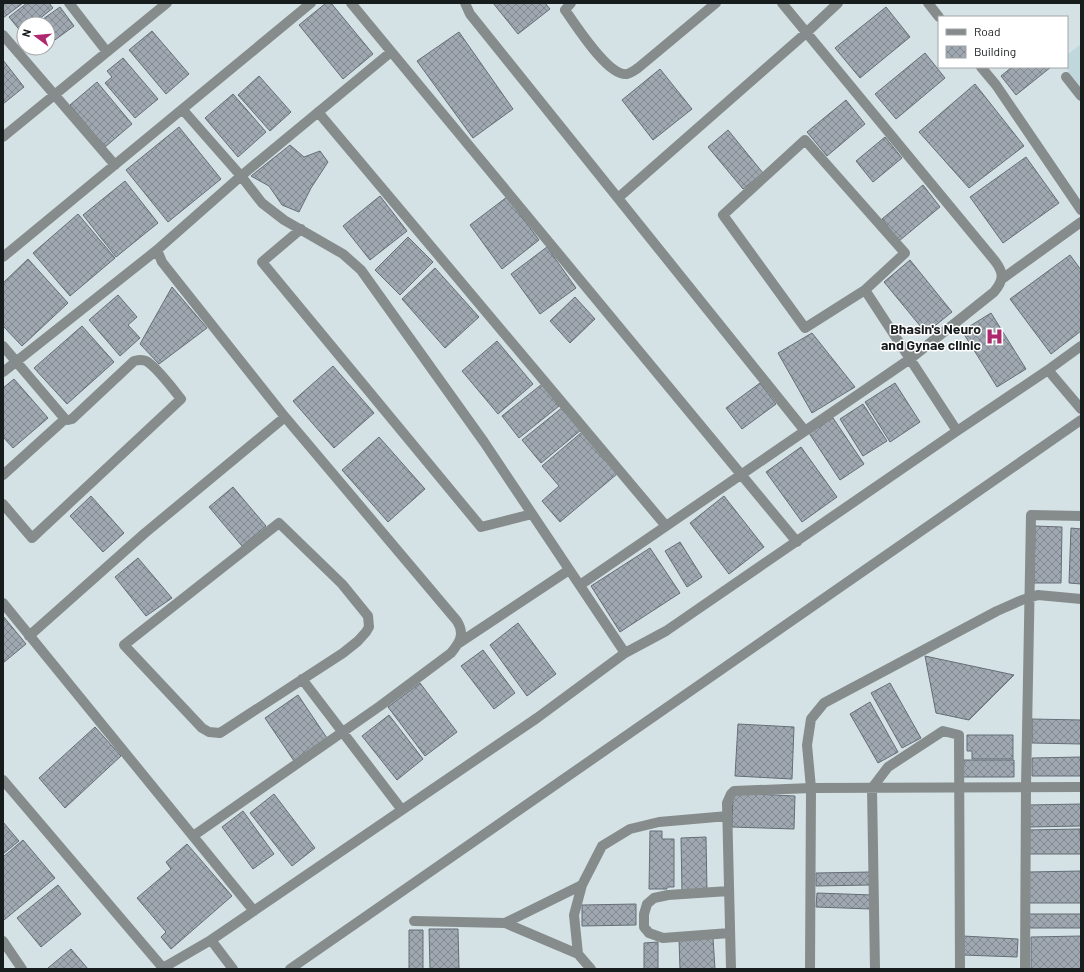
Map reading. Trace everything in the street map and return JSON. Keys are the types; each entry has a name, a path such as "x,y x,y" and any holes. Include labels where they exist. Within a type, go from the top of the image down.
{"street":[{"path":"69,3 107,52"},
{"path":"3,137 167,3"},
{"path":"3,257 311,3"},
{"path":"351,3 797,542"},
{"path":"465,3 470,14 805,431"},
{"path":"571,3 565,10 602,60 611,68 620,73 628,74 638,68 709,5"},
{"path":"782,3 995,261 1001,269 1002,279"},
{"path":"618,198 806,33 838,3"},
{"path":"928,3 938,16"},
{"path":"3,35 115,165"},
{"path":"3,372 157,250 241,176 391,52"},
{"path":"982,68 996,85 1081,210"},
{"path":"1066,77 1081,96"},
{"path":"183,110 241,176 262,203 272,212 343,254 361,270 484,442 625,653"},
{"path":"318,112 666,526"},
{"path":"805,140 905,254 865,290 805,328 723,215 805,140"},
{"path":"580,585 910,359 994,292 1002,279 1081,222"},
{"path":"301,229 262,262 481,527 532,514"},
{"path":"157,250 162,262 186,290 285,418 458,621 462,629 459,643"},
{"path":"865,290 957,431"},
{"path":"3,346 65,419"},
{"path":"3,780 162,969 211,940 254,911 538,718 625,653 666,631 1081,346"},
{"path":"3,475 65,419 72,419 134,361 139,359 146,361 153,366 182,398 32,538 3,504"},
{"path":"1048,370 1081,409"},
{"path":"29,636 145,533 285,418"},
{"path":"290,969 1081,420"},
{"path":"1025,969 1026,787 1031,515 1081,516"},
{"path":"279,523 342,584 368,616 369,627 358,642 302,679 220,733 209,732 202,728 124,645 279,523"},
{"path":"193,836 342,732 451,653 459,643 570,570"},
{"path":"810,969 811,788 807,745 811,719 824,703 997,611 1038,595 1081,599"},
{"path":"3,603 254,911"},
{"path":"302,679 402,810"},
{"path":"875,969 872,788 888,767 942,731 959,735 960,969"},
{"path":"731,969 727,803 734,791 811,788 1081,787"},
{"path":"578,954 574,915 582,885 602,846 630,829 659,822 728,816"},
{"path":"505,923 582,885"},
{"path":"729,891 668,895 654,898 647,904 644,914 644,927 649,934 663,938 730,933"},
{"path":"414,921 505,923 578,954 591,969"},
{"path":"211,940 233,969"},
{"path":"3,941 22,969"}],"shaded area":[{"path":"1081,44 1081,87 1066,68 1068,68 1068,54"}],"building":[{"path":"3,3 23,3 3,18"},
{"path":"27,3 49,3 53,8 43,16 16,16 16,26 9,17"},
{"path":"326,3 331,3 373,54 343,79 299,25"},
{"path":"493,3 545,3 550,9 518,34"},
{"path":"60,7 74,26 56,39 56,16 47,16"},
{"path":"886,7 910,37 860,78 835,48"},
{"path":"152,31 189,74 166,94 129,50"},
{"path":"459,32 513,109 473,138 417,61"},
{"path":"925,53 945,78 896,119 875,94"},
{"path":"123,58 158,99 135,118 105,83 112,77 107,71"},
{"path":"3,60 24,87 3,104"},
{"path":"1011,68 1050,68 1016,95 1001,76"},
{"path":"660,69 692,109 653,140 622,100"},
{"path":"259,76 291,112 270,131 238,95"},
{"path":"97,82 132,124 105,147 70,105"},
{"path":"975,84 1024,146 969,188 919,132"},
{"path":"233,94 266,132 238,157 205,118"},
{"path":"846,100 865,124 827,156 807,132"},
{"path":"179,127 221,179 168,222 126,170"},
{"path":"728,130 763,173 743,189 708,147"},
{"path":"885,137 902,158 873,182 856,161"},
{"path":"290,145 304,157 320,151 328,162 311,188 299,212 282,205 269,186 251,176"},
{"path":"1026,157 1059,203 1003,243 970,197"},
{"path":"125,181 158,223 116,257 83,215"},
{"path":"923,185 940,207 899,241 882,219"},
{"path":"380,196 407,231 370,260 343,226"},
{"path":"507,197 539,240 502,269 470,225"},
{"path":"78,214 115,258 70,296 33,253"},
{"path":"408,237 433,262 400,295 375,270"},
{"path":"547,247 576,288 540,314 511,274"},
{"path":"1070,255 1081,270 1081,331 1051,354 1010,299"},
{"path":"28,259 68,303 22,346 3,326 3,283"},
{"path":"910,260 952,312 926,333 884,282"},
{"path":"435,268 479,317 445,348 402,299"},
{"path":"172,287 207,328 159,364 140,344"},
{"path":"118,295 137,317 128,325 140,338 120,356 89,320"},
{"path":"575,297 595,319 570,343 550,321"},
{"path":"991,313 1026,369 997,387 962,331"},
{"path":"82,326 114,362 67,404 34,368"},
{"path":"812,333 855,387 812,413 778,353"},
{"path":"497,341 533,384 498,414 462,371"},
{"path":"333,366 374,413 334,448 293,401"},
{"path":"14,379 48,418 13,448 3,437 3,388"},
{"path":"760,383 776,404 742,429 726,408"},
{"path":"895,383 920,422 890,442 865,402"},
{"path":"542,384 559,406 519,438 502,416"},
{"path":"863,404 887,441 863,456 840,419"},
{"path":"563,407 581,430 541,463 522,440"},
{"path":"833,418 864,464 840,480 809,433"},
{"path":"582,432 617,474 560,522 542,501 559,486 542,466"},
{"path":"379,437 425,489 388,522 342,470"},
{"path":"801,447 837,497 802,522 766,472"},
{"path":"233,487 266,526 242,546 209,507"},
{"path":"91,496 124,533 103,552 70,516"},
{"path":"724,496 764,547 729,574 690,523"},
{"path":"1035,526 1062,527 1061,583 1034,583"},
{"path":"1071,528 1081,529 1081,584 1069,583"},
{"path":"680,542 702,577 687,587 665,551"},
{"path":"650,548 680,593 620,632 591,586"},
{"path":"138,558 172,598 146,616 115,577"},
{"path":"3,616 26,644 3,663"},
{"path":"518,623 556,674 527,696 490,645"},
{"path":"483,650 515,693 494,709 461,666"},
{"path":"925,656 1014,675 969,720 936,713"},
{"path":"420,683 457,732 425,756 388,707"},
{"path":"890,683 921,738 902,748 871,693"},
{"path":"298,695 327,738 294,761 265,718"},
{"path":"870,702 898,752 878,763 850,714"},
{"path":"389,715 423,759 397,780 362,736"},
{"path":"1032,719 1081,720 1081,744 1032,743"},
{"path":"738,724 794,727 792,779 735,776"},
{"path":"95,727 121,756 65,808 39,778"},
{"path":"967,735 1013,735 1013,759 972,759 972,751 967,751"},
{"path":"1081,757 1081,776 1032,776 1032,758"},
{"path":"964,760 1014,760 1014,777 963,777"},
{"path":"733,793 795,796 794,829 732,827"},
{"path":"274,794 315,848 292,866 250,813"},
{"path":"1081,804 1081,826 1028,827 1028,805"},
{"path":"243,811 274,854 253,869 222,827"},
{"path":"3,822 19,841 3,854"},
{"path":"1080,829 1081,854 1029,854 1028,830"},
{"path":"650,831 662,831 662,839 674,839 674,887 667,887 667,889 649,889"},
{"path":"706,837 707,891 682,892 681,838"},
{"path":"23,840 55,878 4,920 3,857"},
{"path":"187,844 232,896 171,949 161,937 166,932 137,898 171,869 166,862"},
{"path":"1081,871 1081,903 1029,903 1029,872"},
{"path":"870,872 870,885 816,886 816,873"},
{"path":"58,885 81,914 41,947 17,918"},
{"path":"817,893 872,895 871,909 816,907"},
{"path":"636,904 636,925 582,926 582,905"},
{"path":"1027,914 1081,914 1081,928 1027,928"},
{"path":"429,929 458,929 459,969 430,969"},
{"path":"409,930 423,930 423,969 409,969"},
{"path":"963,936 1018,939 1017,957 963,955"},
{"path":"1081,936 1081,969 1031,969 1031,937"},
{"path":"713,938 715,969 680,969 679,939"},
{"path":"658,942 658,969 644,969 644,943"},
{"path":"71,949 88,969 48,968"}],"place":[{"name":"Bhasin's Neuro and Gynae clinic","path":"994,337"}]}
